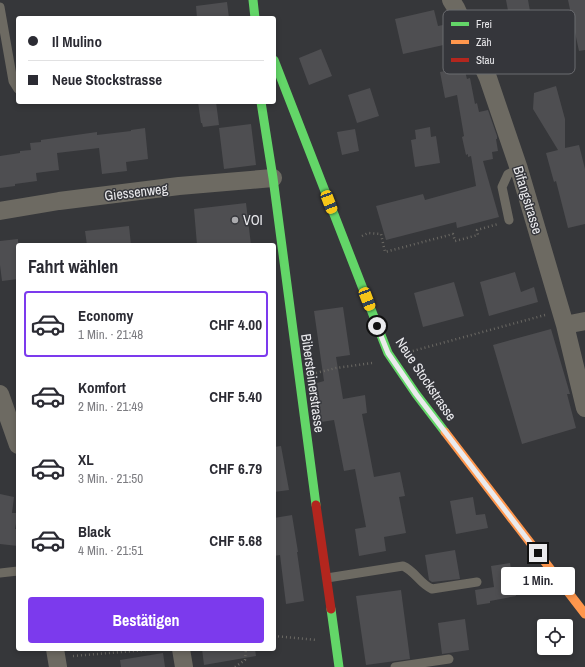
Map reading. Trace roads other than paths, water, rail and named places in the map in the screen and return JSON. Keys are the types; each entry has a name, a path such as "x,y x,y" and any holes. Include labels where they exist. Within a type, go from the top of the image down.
{"street":[{"path":"253,0 255,16"},
{"name":"Bifangstrasse","path":"451,0 457,10"},
{"name":"Neue Stockstrasse","path":"276,65 388,353 416,394 585,614"},
{"name":"Bifangstrasse","path":"486,74 519,169 565,325 585,408"},
{"name":"Bibersteinerstrasse","path":"261,104 273,178 300,388 339,667"},
{"name":"Giessenweg","path":"0,211 59,201 179,186 273,178"},
{"path":"565,325 585,321"},
{"path":"8,404 16,436"},
{"path":"56,651 64,664"},
{"path":"181,651 184,667"}],"lane":[{"path":"0,7 13,81 16,86"},
{"path":"509,220 502,187 508,174 519,169"},
{"path":"327,578 403,566 410,569 425,586 432,589 477,582"},
{"path":"0,574 16,571"},
{"path":"395,667 449,659"}],"place":[{"name":"VOI","path":"235,220"}]}
